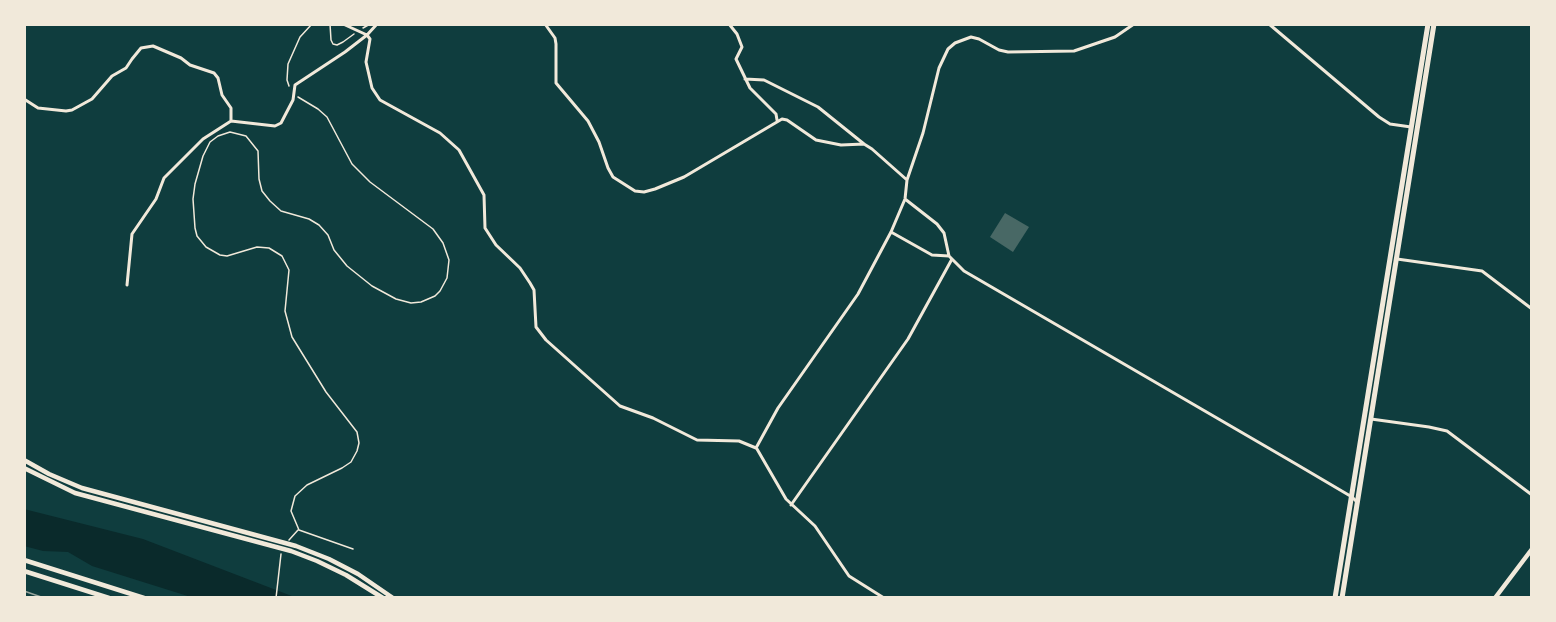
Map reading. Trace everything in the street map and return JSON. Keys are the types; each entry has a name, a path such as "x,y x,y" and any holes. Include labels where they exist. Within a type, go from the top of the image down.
{"main road":[{"path":"1342,598 1397,259 1428,24"},
{"path":"1335,598 1434,24"}],"street":[{"path":"343,24 367,35 370,39 366,62 372,88 380,100 440,133 459,150 484,195 485,228 496,245 520,268 534,290 537,327 546,340 620,405 653,418 697,440 739,441 756,448 791,505 814,526 849,576 884,598"},
{"path":"127,285 132,234 159,194 164,178 203,140 231,121 275,126 281,123 293,100 295,85 345,52 377,24"},
{"path":"545,24 555,38 556,83 588,122 600,142 613,177 635,191 644,192 655,189 684,177 777,120 787,120 816,140 841,146 864,144"},
{"path":"729,24 737,34 742,47 736,58 745,79 755,95 776,114 777,120"},
{"path":"756,448 778,408 858,294 891,232 905,199 907,180 923,133 939,68 944,55 954,43 970,37 980,39 999,50 1008,52 1074,51 1115,37 1134,24"},
{"path":"1269,24 1379,117 1390,124 1415,128"},
{"path":"24,99 38,108 72,110 92,99 112,76 126,68 141,48 153,46 181,58 190,65 214,73 218,78 222,95 231,108 231,121"},
{"path":"745,79 764,80 818,107 872,148 907,180"},
{"path":"791,505 908,339 950,258 944,233 938,224 905,199"},
{"path":"891,232 932,255 950,258 964,271 1352,498 1358,504"},
{"path":"1397,259 1482,271 1532,309"},
{"path":"1371,419 1447,431 1532,495"},
{"path":"24,460 82,488 296,546 329,558 358,574 393,598"},
{"path":"24,468 75,493 291,551 346,575 383,598"},
{"path":"1495,598 1532,549"},
{"path":"24,560 144,598"},
{"path":"24,571 109,598"}],"path":[{"path":"291,89 287,80 288,64 300,37 312,24"},
{"path":"330,24 333,44 337,45 347,39"},
{"path":"294,94 327,117 346,154 370,182 433,229 443,243 449,260 447,278 435,296 422,302 403,302 384,294 354,273 339,258 328,235 319,225 309,219 281,211 264,195 259,179 258,151 255,145 241,134 224,133 210,142 203,156 193,199 197,236 206,248 220,255 227,256 257,247 269,248 282,256 288,270 285,311 292,337 326,392 357,432 359,443 351,462 307,485 295,496 291,511 299,530 353,549"},
{"path":"286,544 299,530"},
{"path":"276,598 281,552"}],"water":[{"path":"24,509 143,539 297,598 194,598 92,566 68,552 43,551 24,546"}],"building":[{"path":"1005,213 1029,227 1013,252 990,237"}],"railway":[{"path":"24,591 44,598"}]}
